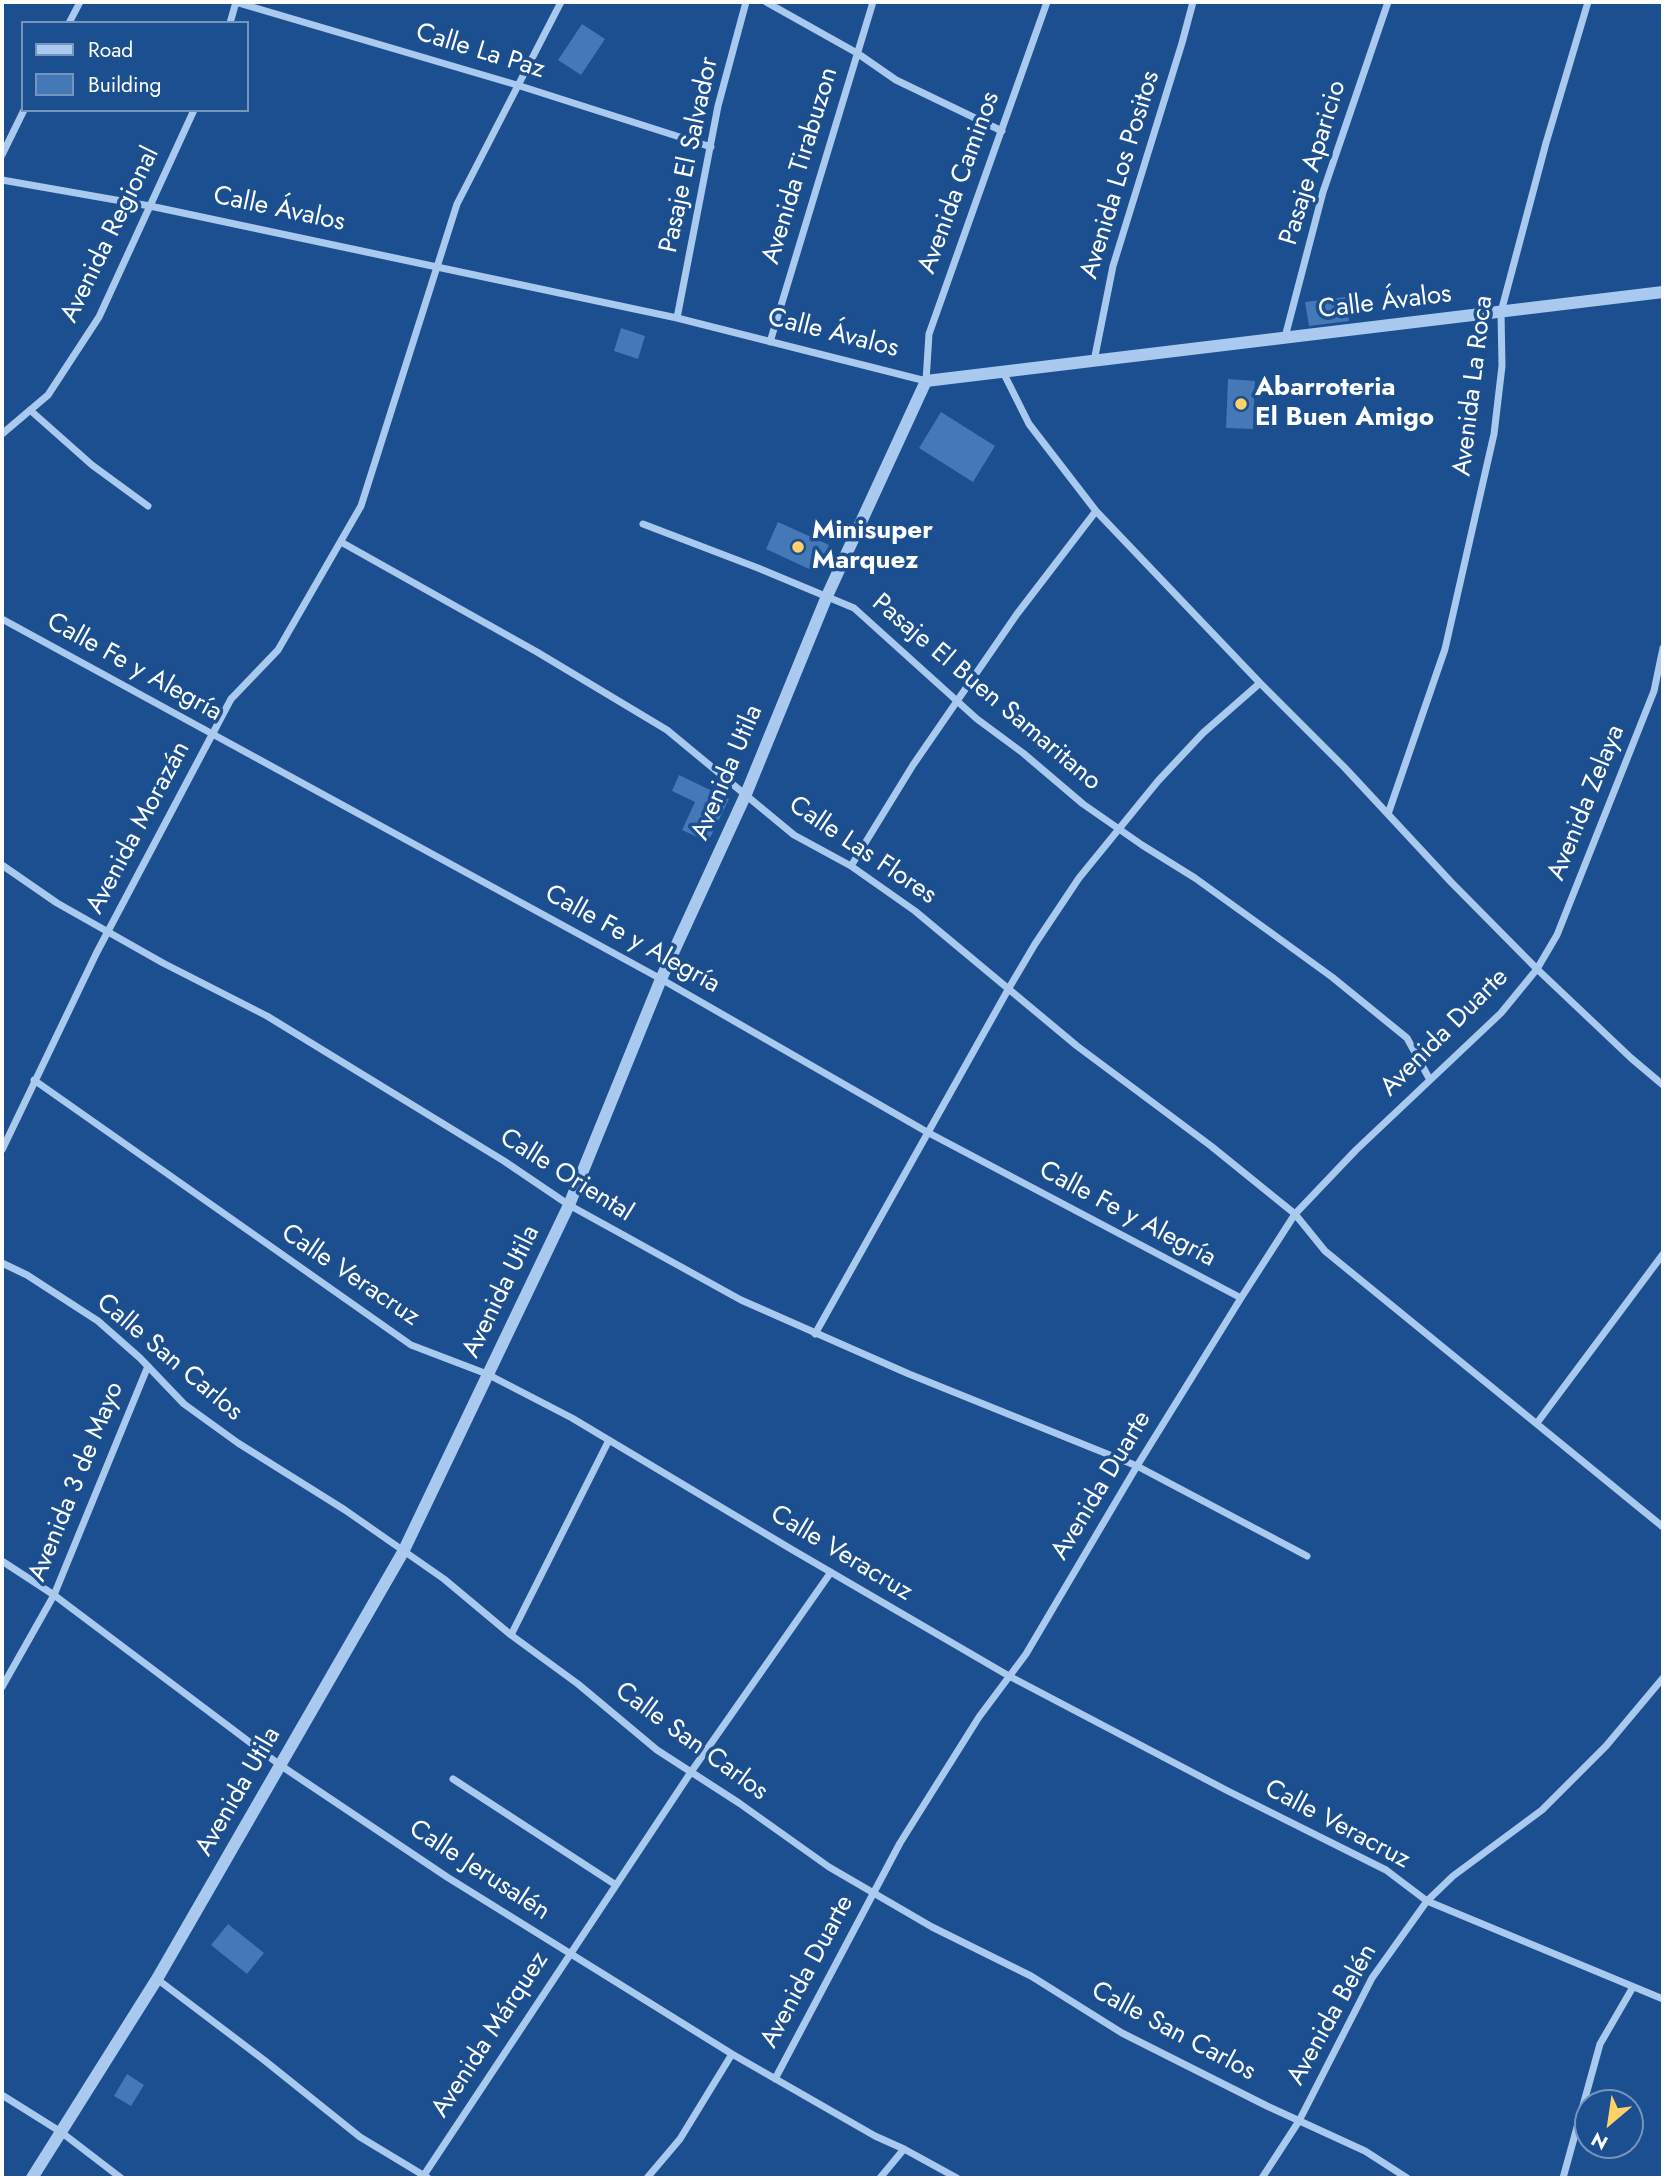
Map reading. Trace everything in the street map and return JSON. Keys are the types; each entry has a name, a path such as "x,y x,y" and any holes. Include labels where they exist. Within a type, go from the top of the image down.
{"street":[{"path":"70,21 80,2"},
{"path":"231,21 236,2"},
{"name":"Calle La Paz","path":"236,2 517,85 711,147"},
{"name":"Avenida Morazán","path":"2,1150 108,932 231,699 278,650 361,506 457,204 561,2"},
{"name":"Pasaje El Salvador","path":"677,318 718,106 746,2"},
{"path":"766,2 857,53 897,80 1002,131"},
{"name":"Avenida Tirabuzon","path":"770,342 873,2"},
{"name":"Avenida Caminos","path":"926,382 929,334 1047,2"},
{"name":"Avenida Los Positos","path":"1094,361 1112,266 1193,2"},
{"name":"Pasaje Aparicio","path":"1284,338 1322,192 1388,2"},
{"name":"Avenida La Roca","path":"1388,814 1445,649 1494,434 1502,366 1501,312 1546,143 1588,2"},
{"path":"2,155 23,112"},
{"name":"Avenida Regional","path":"2,434 48,395 99,317 193,112"},
{"name":"Calle Ávalos","path":"2,180 150,206 677,318 926,382 1663,292"},
{"path":"1003,372 1029,424 1096,511 1537,970 1630,1058 1663,1085"},
{"name":"Avenida Utila","path":"32,2178 157,1979 403,1552 569,1205 661,979 746,794 827,597 926,382"},
{"path":"30,410 92,465 148,506"},
{"path":"851,866 913,765 1017,614 1096,511"},
{"name":"Pasaje El Buen Samaritano","path":"643,524 854,608 977,719 1023,752 1083,804 1195,878 1332,977 1386,1020 1407,1038 1430,1080"},
{"name":"Calle Las Flores","path":"341,542 537,652 667,730 794,835 851,866 915,911 1077,1046 1211,1146 1296,1214 1325,1251 1376,1295 1663,1527"},
{"name":"Calle Fe y Alegría","path":"2,619 661,979 927,1132 1241,1298"},
{"name":"Avenida Zelaya","path":"1537,970 1557,935 1654,691 1663,648"},
{"path":"815,1334 1009,988 1079,878 1158,781 1185,752 1260,683"},
{"name":"Calle Oriental","path":"2,865 108,932 267,1016 504,1161 569,1205 741,1300 815,1334 1137,1466 1307,1556"},
{"name":"Avenida Duarte","path":"775,2079 914,1820 979,1717 1026,1654 1137,1466 1296,1214 1356,1150 1501,1013 1537,970"},
{"name":"Calle Veracruz","path":"34,1080 411,1345 488,1374 572,1418 1009,1676 1386,1870 1427,1901 1663,1999"},
{"path":"1537,1423 1663,1254"},
{"name":"Calle San Carlos","path":"2,1263 27,1275 98,1321 148,1366 184,1404 238,1443 345,1510 444,1579 657,1751 739,1803 829,1867 932,1927 1031,1976 1122,2033 1365,2151 1407,2178"},
{"name":"Avenida 3 de Mayo","path":"2,1687 54,1595 148,1366"},
{"path":"511,1635 608,1440"},
{"name":"Calle Jerusalén","path":"2,1562 54,1595 280,1765 447,1877 732,2054 875,2136 957,2178"},
{"name":"Avenida Márquez","path":"426,2176 691,1772 831,1572"},
{"name":"Avenida Belén","path":"1262,2178 1299,2121 1372,1978 1427,1901 1453,1875 1542,1810 1605,1746 1663,1678"},
{"path":"453,1779 616,1885"},
{"path":"157,1979 360,2137 426,2176"},
{"path":"1563,2178 1600,2044 1633,1987"},
{"path":"647,2178 681,2139 732,2054"},
{"path":"2,2095 61,2132 121,2178"},
{"path":"880,2178 904,2149"}],"building":[{"path":"582,24 605,39 581,75 558,60"},
{"path":"1345,297 1349,321 1309,326 1305,302"},
{"path":"621,328 645,336 638,359 614,351"},
{"name":"Abarroteria El Buen Amigo","path":"1228,379 1255,381 1253,429 1226,428"},
{"path":"941,412 995,446 973,482 919,448"},
{"name":"Minisuper Marquez","path":"778,522 829,545 821,564 809,569 766,549"},
{"path":"679,775 729,799 708,842 682,830 695,802 672,791"},
{"path":"228,1924 264,1953 247,1974 211,1945"},
{"path":"127,2074 144,2085 131,2106 114,2096"}],"place":[{"name":"Abarroteria El Buen Amigo","path":"1241,404"},
{"name":"Minisuper Marquez","path":"798,547"}]}
